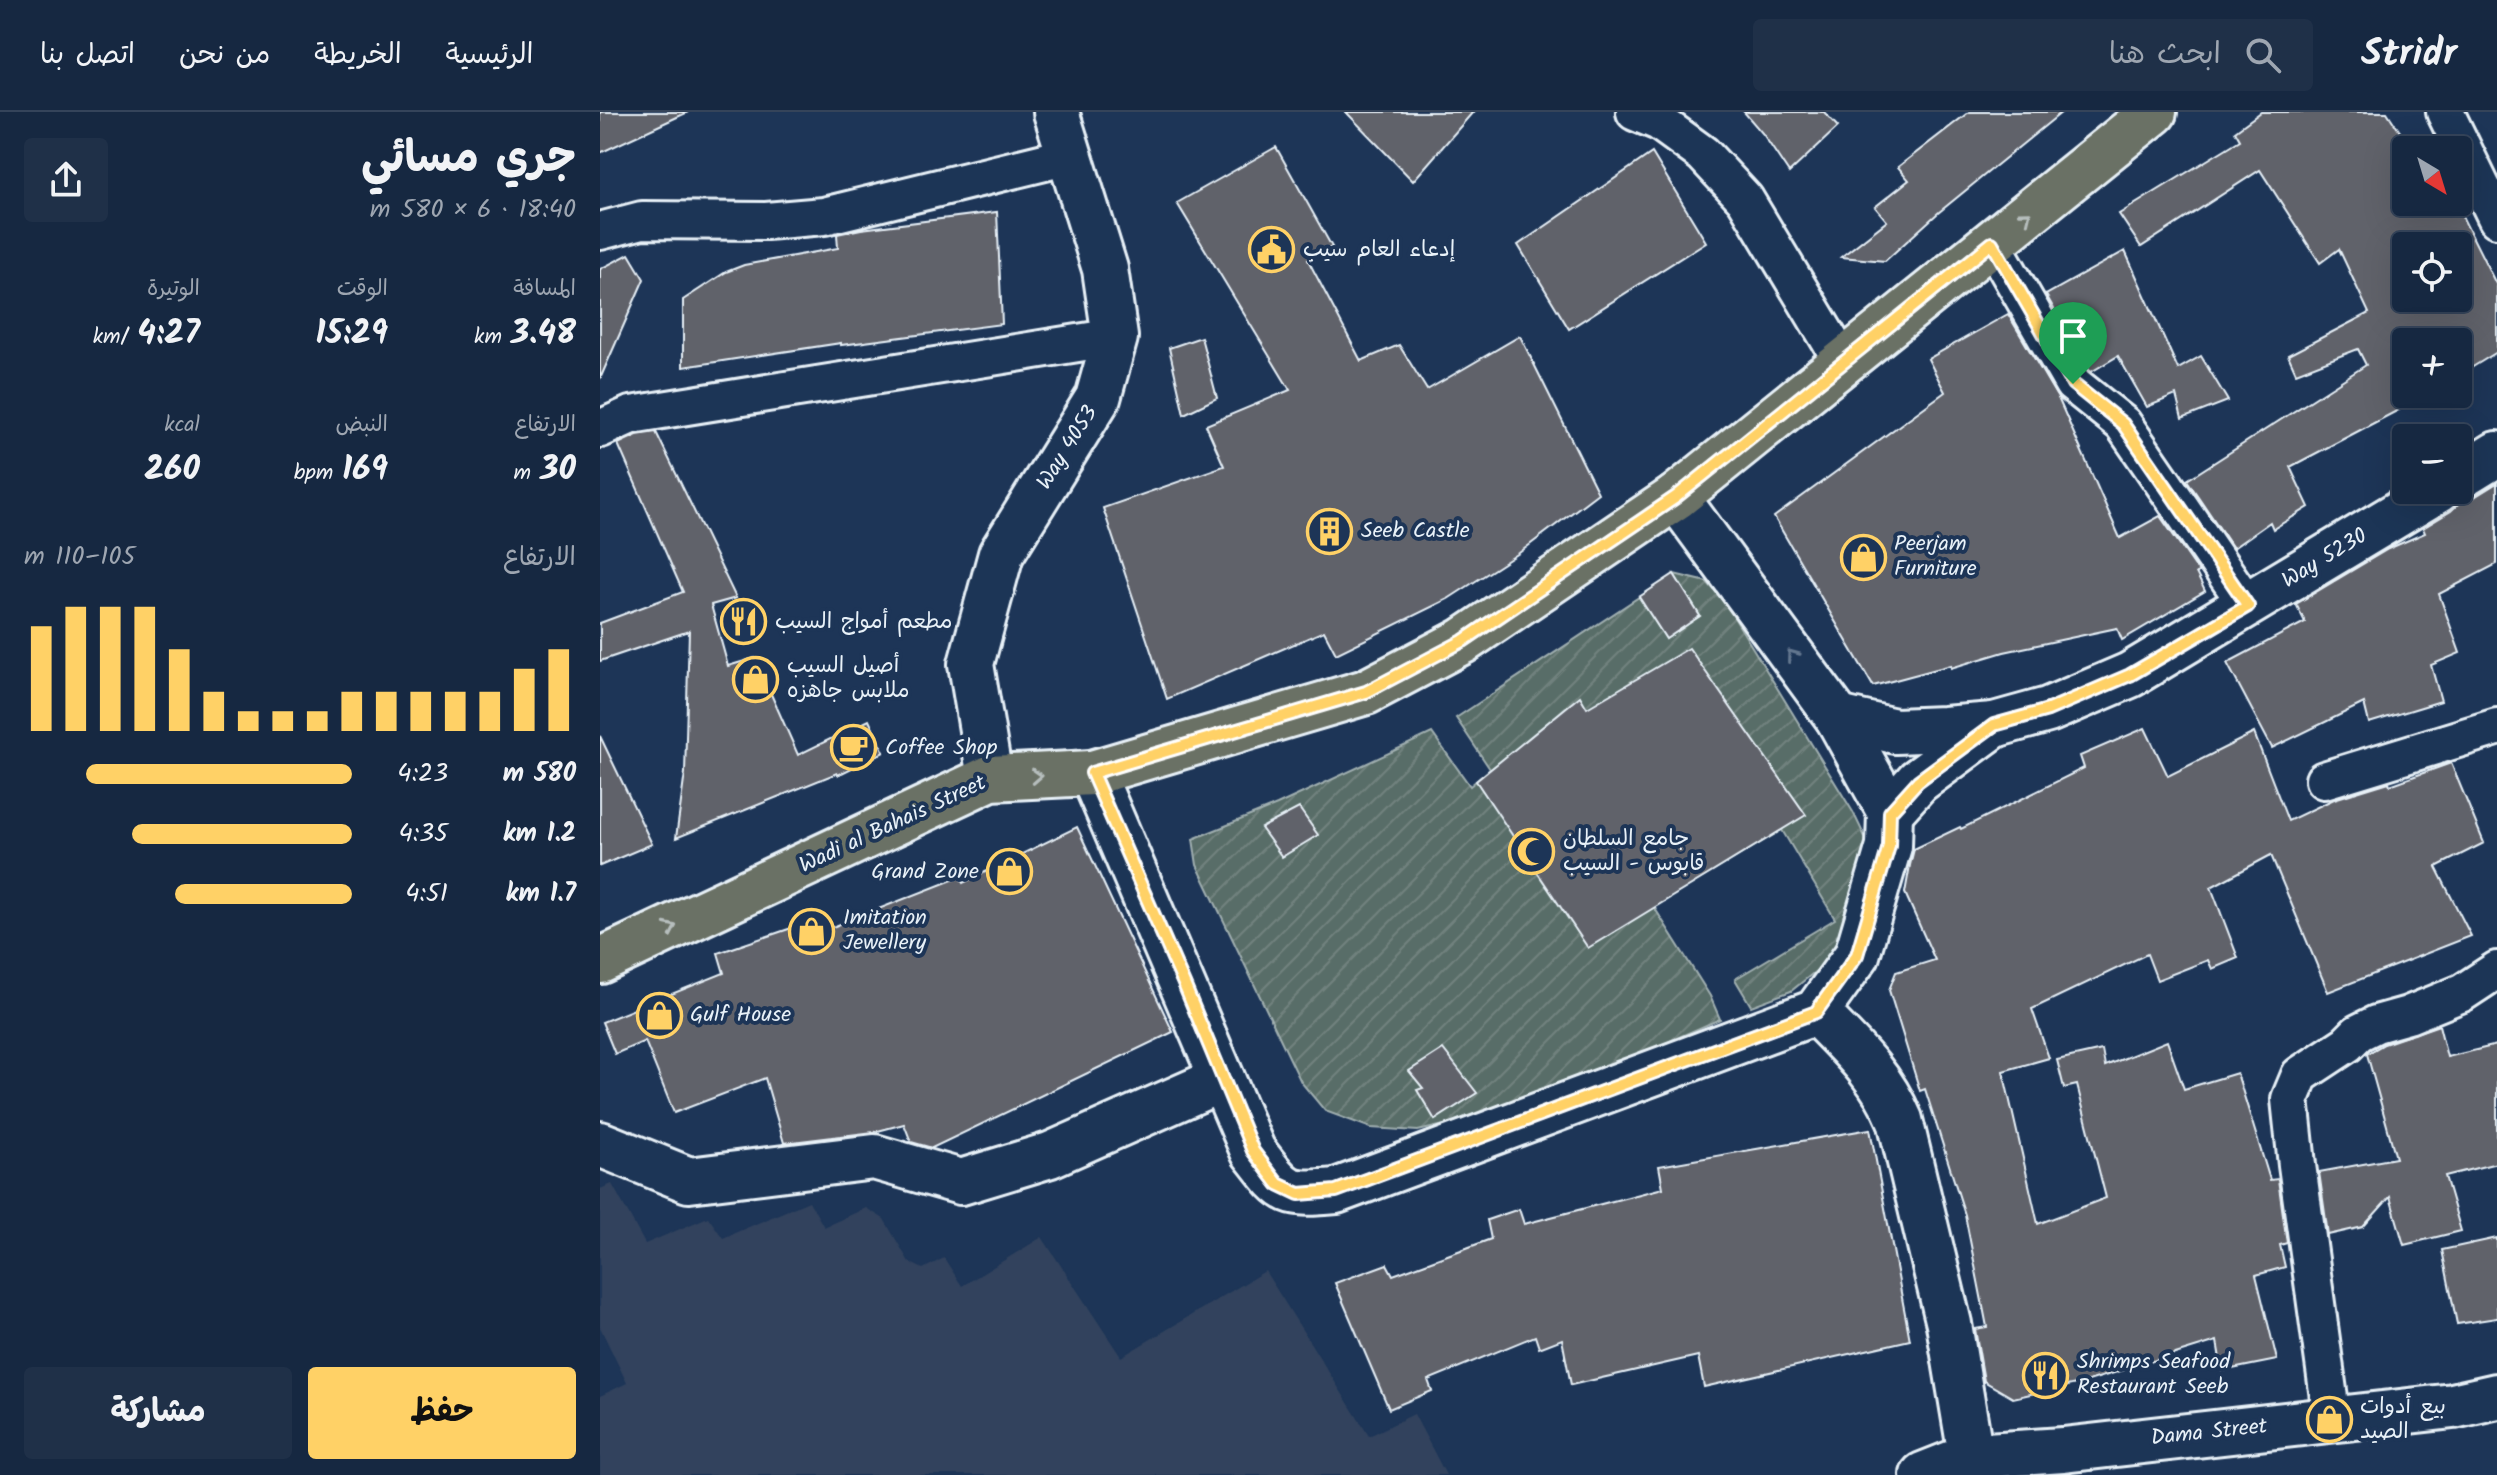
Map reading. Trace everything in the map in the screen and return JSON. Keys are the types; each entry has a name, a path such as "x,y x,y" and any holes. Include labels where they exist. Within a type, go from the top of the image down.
{"main road":[{"name":"Wadi al Bahais Street","path":"600,961 990,778 1092,773 1366,692 1463,641 1676,497 2154,112"}],"street":[{"name":"Way 4053","path":"990,778 971,664 1001,554 1098,398 1115,337 1105,269 1056,112"},
{"path":"1635,112 1659,122 1703,154 1745,199 1844,364"},
{"path":"2445,112 2495,211"},
{"path":"600,231 642,220 766,221 824,216 1069,156"},
{"path":"1992,243 2073,384 2123,424 2248,606"},
{"path":"600,429 631,415 1115,337"},
{"path":"2472,469 2497,454"},
{"path":"1092,773 1253,1151 1278,1184 1299,1194 1336,1191 1816,1012 1857,955 1889,846 1890,812 1838,718 1676,497"},
{"name":"Way 5230","path":"1838,718 1895,731 1994,725 2048,710 2130,675 2415,504"},
{"name":"Way 5230","path":"1890,812 1918,781 1994,725"},
{"path":"2324,780 2497,727"},
{"path":"2332,1420 2290,1099 2300,1075 2347,1044 2358,1033 2462,993 2497,970"},
{"path":"1816,1012 1873,1070 1891,1097 1900,1120 1949,1324 1971,1456"},
{"path":"600,1144 689,1180 874,1157 961,1182 1050,1155 1222,1079"},
{"name":"Dama Street","path":"1923,1475 1971,1456 2063,1450 2332,1420 2453,1406 2497,1396"}],"shaded area":[{"path":"612,1184 645,1244 708,1217 723,1238 809,1201 824,1227 866,1208 884,1219 909,1262 923,1269 944,1258 962,1286 1042,1237 1121,1357 1265,1271 1369,1436 1414,1414 1446,1475 600,1475 600,1396 627,1383 600,1327 600,1189"}],"green space":[{"name":"جامع السلطان قابوس - السيب","path":"1674,574 1707,582 1724,601 1853,812 1866,839 1872,868 1860,919 1827,962 1791,991 1751,1006 1735,979 1835,919 1782,830 1654,907 1710,996 1720,1019 1661,1045 1462,1121 1418,1131 1371,1128 1325,1111 1301,1082 1197,865 1193,839 1277,805 1432,733 1470,786 1490,769 1456,718 1639,597 1666,638 1700,616"}],"building":[{"path":"600,112 688,112 600,153"},
{"path":"1346,112 1473,112 1413,181"},
{"path":"1744,112 1824,112 1838,127 1789,173"},
{"path":"1969,112 2062,112 1938,213 1885,261 1841,257 1887,221 1875,207 1909,180 1898,167"},
{"path":"2261,112 2387,112 2403,136 2392,136 2392,216 2462,216 2470,232 2392,232 2392,312 2472,312 2472,236 2497,286 2497,352 2472,367 2472,328 2392,328 2392,408 2402,408 2290,467 2309,507 2273,529 2270,522 2233,548 2187,480 2366,365 2358,349 2296,373 2288,355 2369,313 2339,249 2320,263 2260,170 2141,247 2119,214 2240,140 2235,131"},
{"name":"Seeb Castle","path":"1276,147 1332,247 1308,260 1361,361 1399,345 1427,390 1520,336 1598,493 1519,553 1448,599 1336,654 1324,631 1167,699 1103,508 1224,466 1206,425 1290,390 1177,203"},
{"path":"1652,153 1706,242 1569,329 1518,245"},
{"path":"997,212 1002,324 841,343 683,367 683,300 726,272 744,265 838,248 837,234"},
{"path":"2125,251 2178,369 2201,356 2228,401 2182,419 2176,395 2147,407 2118,356 2091,372 2089,370 2046,295"},
{"path":"629,254 644,279 600,379 600,269"},
{"path":"2008,314 2059,400 2120,538 2160,516 2199,572 2196,573 2205,591 2122,640 2117,628 2004,652 1873,686 1774,517 1945,392 1928,359"},
{"path":"1201,337 1217,398 1184,414 1169,348"},
{"path":"656,432 736,598 711,605 728,666 755,658 798,755 869,720 884,752 838,775 676,838 685,773 689,631 600,661 600,623 683,592 618,444 637,435"},
{"path":"2497,483 2497,564 2439,594 2460,653 2431,665 2441,701 2369,723 2364,703 2272,748 2227,663 2305,622 2296,604 2388,549 2425,533 2423,528 2458,504 2472,504 2472,498"},
{"path":"1674,574 1700,616 1666,639 1639,597"},
{"path":"1689,648 1806,815 1588,948 1476,781 1580,696 1587,708"},
{"path":"2145,728 2168,776 2254,733 2288,821 2334,799 2389,782 2390,785 2451,763 2484,843 2436,867 2471,936 2328,992 2271,855 2211,887 2238,958 2212,969 2208,960 2157,980 2147,954 2032,1009 2049,1058 2003,1071 2038,1224 2106,1198 2077,1085 2064,1088 2057,1060 2102,1050 2105,1066 2167,1041 2184,1089 2237,1073 2270,1180 2278,1179 2287,1243 2280,1245 2285,1267 2256,1275 2277,1360 2222,1371 2217,1341 2085,1382 2013,1398 1984,1381 1975,1329 1987,1327 1965,1215 1925,1089 1920,1091 1889,990 1896,972 1935,960 1905,893 1910,865 1914,849 2084,768 2080,756"},
{"path":"600,736 652,844 600,866"},
{"path":"1299,808 1318,835 1282,857 1261,828"},
{"path":"1077,827 1173,1032 932,1148 911,1142 904,1124 874,1132 784,1143 765,1078 674,1113 645,1041 615,1054 602,1022 724,973 718,953 821,918 825,930 960,877 963,883"},
{"path":"2439,1025 2447,1057 2497,1045 2497,1163 2445,1176 2461,1231 2404,1245 2390,1197 2363,1227 2328,1235 2319,1172 2396,1158 2367,1054 2384,1044"},
{"path":"1443,1049 1477,1093 1435,1120 1417,1090 1423,1088 1409,1071"},
{"path":"1870,1129 1910,1340 1704,1387 1698,1356 1571,1385 1562,1339 1539,1348 1535,1336 1428,1380 1432,1391 1389,1409 1335,1283 1387,1264 1393,1275 1491,1239 1487,1220 1519,1209 1524,1224 1663,1188 1659,1166"},
{"path":"2497,1238 2497,1318 2457,1324 2442,1250"}],"place":[{"name":"إدعاء العام سيب","path":"1272,250"},
{"name":"Seeb Castle","path":"1330,531"},
{"name":"Peerjam Furniture","path":"1863,557"},
{"name":"مطعم أمواج السيب","path":"744,622"},
{"name":"أصيل السيب ملابس جاهزه","path":"756,679"},
{"name":"Coffee Shop","path":"854,748"},
{"name":"جامع السلطان قابوس - السيب","path":"1532,852"},
{"name":"Grand Zone","path":"1010,872"},
{"name":"Imitation Jewellery","path":"812,931"},
{"name":"Gulf House","path":"659,1015"},
{"name":"Shrimps Seafood Restaurant Seeb","path":"2046,1375"},
{"name":"بيع أدوات الصيد","path":"2329,1420"}],"route":[{"path":"1992,243 2073,384 2123,424 2248,606 2130,675 2048,710 1994,725 1918,781 1890,812 1889,846 1857,955 1816,1012 1336,1191 1299,1194 1278,1184 1253,1151 1092,773 1366,692 1463,641 1676,497 1992,243"}]}
